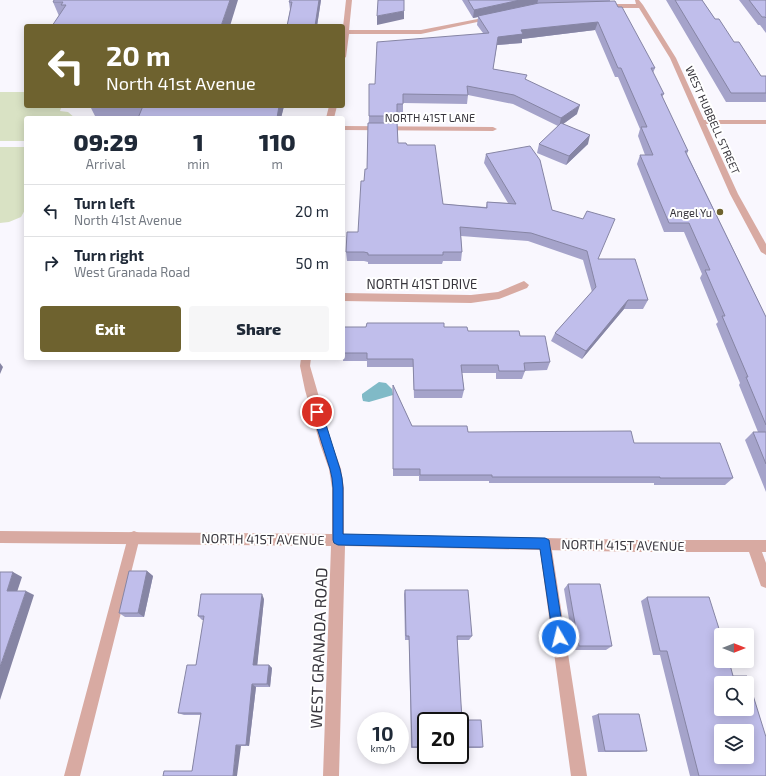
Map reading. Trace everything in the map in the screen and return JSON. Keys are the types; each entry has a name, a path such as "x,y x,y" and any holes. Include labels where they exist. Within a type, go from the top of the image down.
{"street":[{"path":"345,44 349,0"},
{"path":"595,6 639,3"},
{"name":"WEST HUBBELL STREET","path":"639,3 673,58 734,194 766,252"},
{"path":"347,32 421,32 500,16"},
{"path":"701,122 766,122"},
{"name":"NORTH 41ST LANE","path":"345,128 493,128"},
{"name":"NORTH 41ST DRIVE","path":"345,297 471,299 499,295 524,285"},
{"name":"WEST GRANADA ROAD","path":"306,360 305,366 311,390 326,444 335,469 338,488 338,570 330,776"},
{"name":"NORTH 41ST AVENUE","path":"0,537 134,537 760,546"},
{"path":"72,776 134,537"},
{"path":"545,544 579,776"},
{"path":"760,546 766,581"}],"green space":[{"path":"0,92 24,92 24,108 61,108 60,111 68,112 73,116 24,116 24,141 0,141"},
{"path":"0,147 24,147 24,212 21,217 9,222 0,223"}],"water":[{"path":"379,382 386,383 392,389 393,395 369,402 363,401 362,394"}],"building":[{"path":"54,0 230,0 222,24 53,24 66,5 61,5 63,2 53,2"},
{"path":"290,0 319,0 315,24 287,24 292,2 289,2"},
{"path":"378,0 404,0 404,11 377,16"},
{"path":"468,0 520,0 474,10"},
{"path":"675,0 702,0 715,19 719,19 734,42 739,42 761,76 766,76 766,93 731,93"},
{"path":"749,0 766,0 766,18 762,17"},
{"path":"615,1 618,7 622,7 655,68 651,68 664,94 661,94 688,151 685,151 766,317 766,425 746,377 748,377 722,316 725,316 705,270 710,270 689,223 669,223 640,155 653,155 641,127 647,127 621,68 618,68 598,22 521,30 523,34 498,37 493,69 527,75 525,79 580,105 561,118 514,95 467,86 468,95 403,94 403,104 397,104 397,116 369,116 369,84 375,84 377,42 489,33 478,16 539,3"},
{"path":"142,108 279,108 277,116 139,116"},
{"path":"368,123 397,123 398,143 406,143 407,145 435,145 443,204 487,208 487,202 516,204 486,154 530,146 540,160 552,210 583,219 587,211 615,219 598,259 635,259 648,300 628,300 586,351 555,333 596,287 587,251 531,233 460,227 462,252 443,252 443,255 368,255 368,253 364,252 346,252 347,232 358,232 361,181 364,181 365,169 367,169"},
{"path":"561,123 590,135 569,156 539,144"},
{"path":"367,323 444,323 444,327 467,327 468,331 519,331 520,336 545,336 550,362 524,363 525,371 499,371 498,365 461,365 464,390 414,390 413,359 367,359 367,353 345,353 345,327 366,327"},
{"path":"393,385 412,426 467,426 468,432 631,431 634,443 720,443 733,478 492,477 492,475 420,475 420,469 393,469"},
{"path":"753,432 766,432 766,464"},
{"path":"129,571 147,571 138,613 119,613"},
{"path":"0,572 13,572 7,591 26,591 0,667"},
{"path":"568,584 600,584 612,646 579,646"},
{"path":"405,590 468,590 472,636 457,636 462,712 417,712 417,747 412,747 409,636 406,636"},
{"path":"201,594 262,594 253,665 269,665 267,684 252,684 246,745 236,745 233,776 163,776 164,771 192,771 201,713 178,713 187,665 196,665 204,616 198,616"},
{"path":"647,597 709,597 719,628 714,628 714,668 731,668 733,676 714,676 714,716 754,716 754,698 766,737 766,776 699,776 667,651 660,651"},
{"path":"598,714 639,714 647,751 605,751"},
{"path":"469,720 481,720 483,747 469,747"}],"place":[{"name":"Angel Yu","path":"720,212"}],"route":[{"path":"317,412 337,478 338,540 545,544 559,637"}]}
